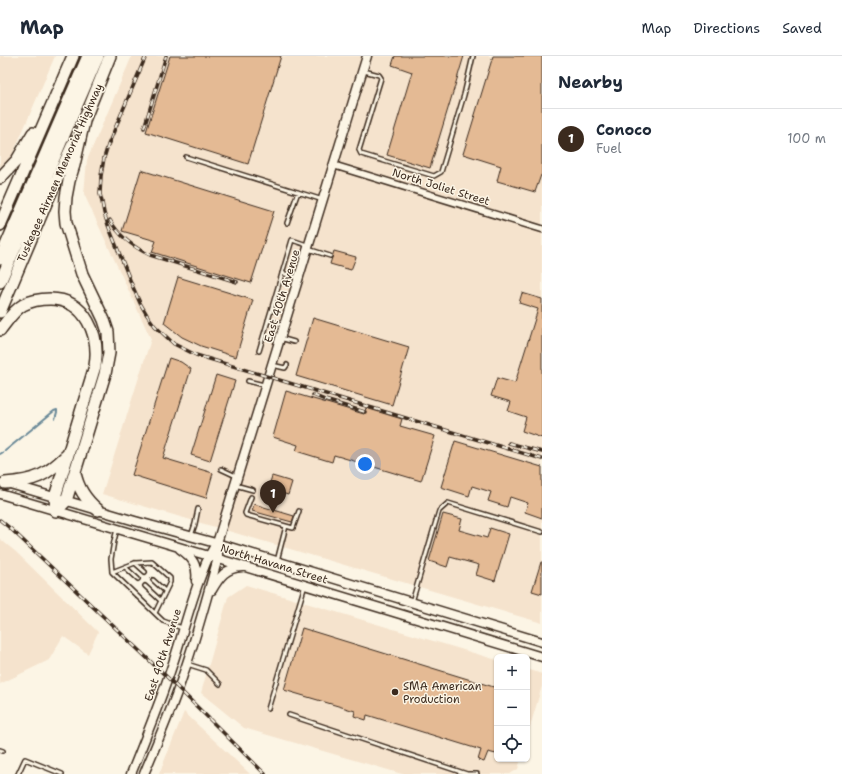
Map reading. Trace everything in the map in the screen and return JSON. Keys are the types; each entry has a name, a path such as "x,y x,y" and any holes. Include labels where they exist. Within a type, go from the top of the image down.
{"highway":[{"path":"0,178 17,160 27,144 73,56"},
{"path":"0,225 73,56"},
{"path":"0,259 88,56"},
{"path":"0,282 98,56"},
{"name":"Tuskegee Airmen Memorial Highway","path":"0,312 110,56"},
{"path":"56,511 66,501 108,362 108,332 104,320 82,274 66,223 66,204 69,181 85,117"},
{"path":"0,330 12,315 22,306 38,299 61,300 68,302 81,312 90,324 95,339 96,359 90,384 55,497 56,511"},
{"path":"2,482 29,480 41,476 55,466 68,453"},
{"path":"75,473 78,484 84,495 98,510"}],"main road":[{"name":"East 40th Avenue","path":"131,774 162,695 209,556 217,543 366,56"},
{"name":"North Havana Street","path":"2,482 276,560 542,642"},
{"name":"North Havana Street","path":"0,494 218,558 542,657"},
{"name":"East 40th Avenue","path":"144,774 172,707 187,664 218,558 217,543"},
{"path":"170,544 187,554 193,561 197,570 195,594"},
{"path":"205,603 216,583 223,574 230,569 246,567"}],"street":[{"name":"North Joliet Street","path":"333,165 542,229"}],"lane":[{"path":"362,70 379,75 381,78 359,150 361,154 434,176 441,172 464,95 473,56"},
{"path":"186,157 322,200"},
{"path":"287,224 298,192"},
{"path":"259,351 292,240 330,256"},
{"path":"282,274 299,279"},
{"path":"268,320 284,325"},
{"path":"280,338 294,342"},
{"path":"272,365 285,368 287,365"},
{"path":"248,381 266,386"},
{"path":"221,469 236,481 253,490"},
{"path":"251,497 245,513 246,515 293,528 299,511"},
{"path":"412,602 439,511 448,503 542,532"},
{"path":"191,536 198,509"},
{"path":"276,560 286,526"},
{"path":"117,529 110,560 112,572 163,621 184,629"},
{"path":"112,572 136,563 152,562 165,573 171,580 155,613"},
{"path":"136,563 145,572"},
{"path":"125,567 138,579"},
{"path":"153,580 165,591"},
{"path":"268,709 305,585"},
{"path":"145,586 160,601"},
{"path":"187,664 206,670 220,684"},
{"path":"289,715 467,774 477,774"},
{"path":"18,774 25,759 62,774"}],"shaded area":[{"path":"0,56 55,56 12,156 0,167"},
{"path":"132,56 542,56 542,623 102,494 151,339 84,194 87,160"},
{"path":"0,539 16,552 98,632 88,654 63,636 49,660 0,684"},
{"path":"246,585 494,659 494,762 520,762 518,769 510,774 402,774 244,728 201,693 228,597"},
{"path":"530,670 542,674 542,686 530,727"},
{"path":"184,712 250,774 159,774"}],"building":[{"path":"170,56 281,56 248,164 146,132"},
{"path":"395,56 464,56 430,168 387,155 412,72 392,65"},
{"path":"493,56 542,56 542,175 535,192 497,181 501,166 463,154"},
{"path":"141,170 274,211 251,283 152,252 156,241 122,231"},
{"path":"334,251 356,257 351,270 330,264"},
{"path":"178,277 253,300 236,357 201,346 182,337 164,323"},
{"path":"522,293 542,299 542,438 522,431 526,417 508,411 511,402 491,396 497,378 515,383 538,309 519,303"},
{"path":"313,318 409,347 392,405 296,376"},
{"path":"169,358 181,362 191,369 163,458 213,473 206,498 132,475"},
{"path":"216,375 235,381 210,461 191,455"},
{"path":"286,391 364,414 366,408 402,419 400,426 435,436 421,481 334,455 332,462 296,451 298,445 273,437"},
{"path":"455,441 542,467 542,518 525,512 528,503 510,497 507,507 488,501 491,492 472,486 469,496 441,487"},
{"path":"272,476 292,482 288,495 268,489"},
{"path":"254,504 294,516 292,522 252,511"},
{"path":"443,514 462,519 459,530 487,538 490,528 509,534 495,581 476,575 479,565 450,557 447,567 429,561"},
{"path":"542,562 542,594 532,591"},
{"path":"302,628 494,687 494,754 488,752 484,762 478,760 481,750 367,715 366,720 354,716 355,711 284,690"}],"waterway":[{"path":"0,454 57,410 55,419"}],"railway":[{"path":"146,56 108,145 101,176 100,194 108,225 132,285 140,303 155,326 174,344 196,355 542,459"},
{"path":"144,128 166,56"},
{"path":"110,220 127,240 150,255 237,282"},
{"path":"313,395 365,412"},
{"path":"509,443 542,452"},
{"path":"0,520 168,678 265,774"}],"place":[{"name":"Conoco","path":"273,513"},
{"name":"SMA American Production","path":"395,692"}]}
